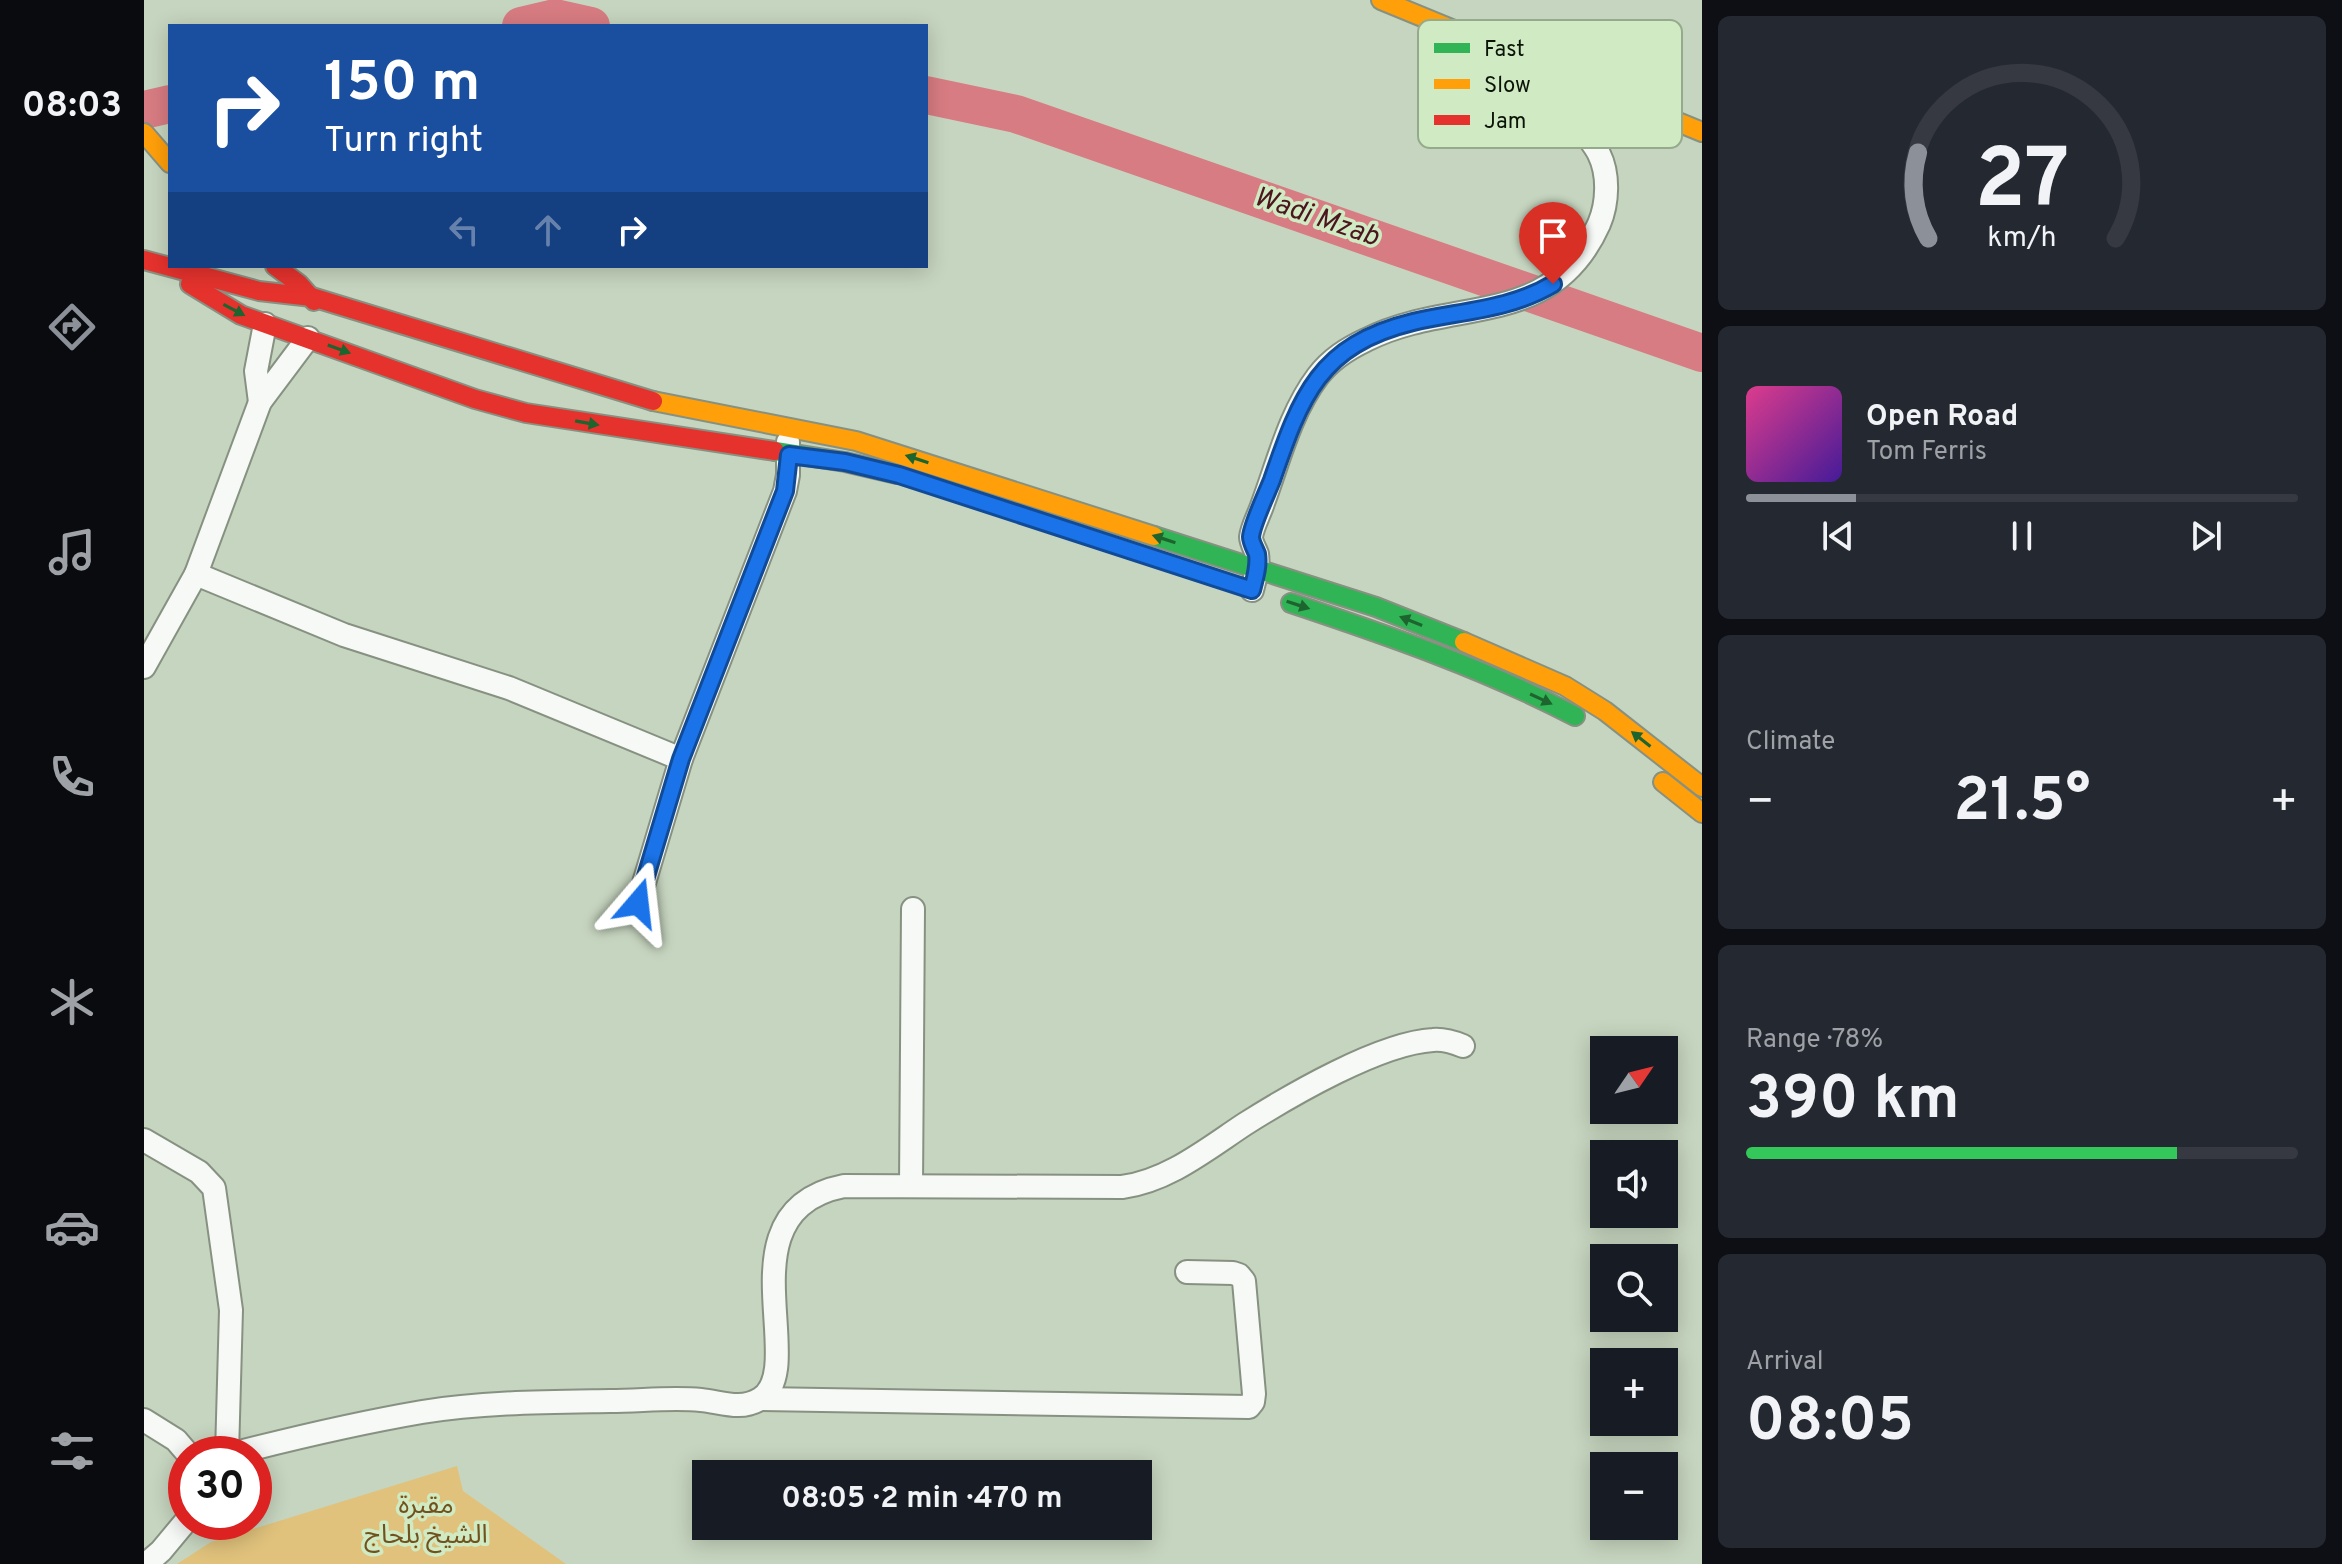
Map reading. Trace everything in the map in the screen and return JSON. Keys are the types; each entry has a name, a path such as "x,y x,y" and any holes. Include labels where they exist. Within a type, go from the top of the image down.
{"main road":[{"path":"1381,0 1430,20"},
{"path":"1682,124 1702,132"},
{"path":"144,133 168,161"},
{"path":"150,262 229,308 265,324 502,407 632,431 875,468 913,480"},
{"path":"182,268 256,282 312,297 638,398 785,425 895,452 1237,576 1546,701 1588,725"},
{"path":"278,268 312,297 317,312 308,338"},
{"path":"256,282 265,324"},
{"path":"632,431 638,398"},
{"path":"1237,576 1376,607 1545,676 1605,711 1702,787"},
{"path":"1644,767 1702,813"}],"street":[{"path":"1237,576 1256,553 1251,538 1295,414 1319,375 1341,352 1380,333 1408,323 1513,303 1553,284 1575,262 1600,222 1606,184 1596,148"},
{"path":"260,402 256,371 265,324"},
{"path":"144,667 196,574 260,402 308,338"},
{"path":"638,903 681,759 785,491 789,455 785,425"},
{"path":"1237,576 1236,547 1251,538"},
{"path":"196,574 344,635 509,688 681,759"},
{"path":"911,1186 913,909"},
{"path":"761,1399 776,1379 774,1266 783,1228 796,1210 813,1195 844,1186 1122,1187 1145,1184 1163,1176 1265,1112 1356,1064 1416,1042 1442,1040 1463,1046"},
{"path":"144,1140 199,1172 214,1188 231,1310 230,1436"},
{"path":"272,1444 424,1412 572,1402 700,1400 732,1406 747,1405 761,1399 1249,1407 1254,1394 1244,1281 1233,1273 1187,1272"},
{"path":"144,1420 170,1436"},
{"path":"146,1564 170,1540"}],"green space":[{"name":"مقبرة الشيخ بلحاج","path":"457,1466 463,1491 566,1564 177,1564 217,1540 272,1540 272,1523"}],"waterway":[{"name":"Wadi Mzab","path":"530,24 555,18 582,24"},
{"name":"Wadi Mzab","path":"928,95 1016,114 1702,353"},
{"name":"Wadi Mzab","path":"144,110 168,104"}],"traffic: fast":[{"path":"775,451 897,474"},
{"path":"1154,536 1376,607 1464,642"},
{"path":"1291,603 1471,668 1575,716"}],"traffic: slow":[{"path":"1381,0 1430,20"},
{"path":"1682,124 1702,132"},
{"path":"144,133 168,161"},
{"path":"653,401 856,441 1154,536"},
{"path":"1464,642 1565,686 1605,711 1702,787"},
{"path":"1663,782 1702,813"}],"traffic: jam":[{"path":"144,260 168,266"},
{"path":"174,268 259,291 312,297 653,401"},
{"path":"278,268 299,284 314,301"},
{"path":"190,284 241,315 475,399 526,413 775,451"}],"route":[{"path":"638,903 681,759 785,491 789,455 875,468 1252,590 1258,561 1251,538 1295,414 1319,375 1341,352 1408,323 1513,303 1553,284"}]}
